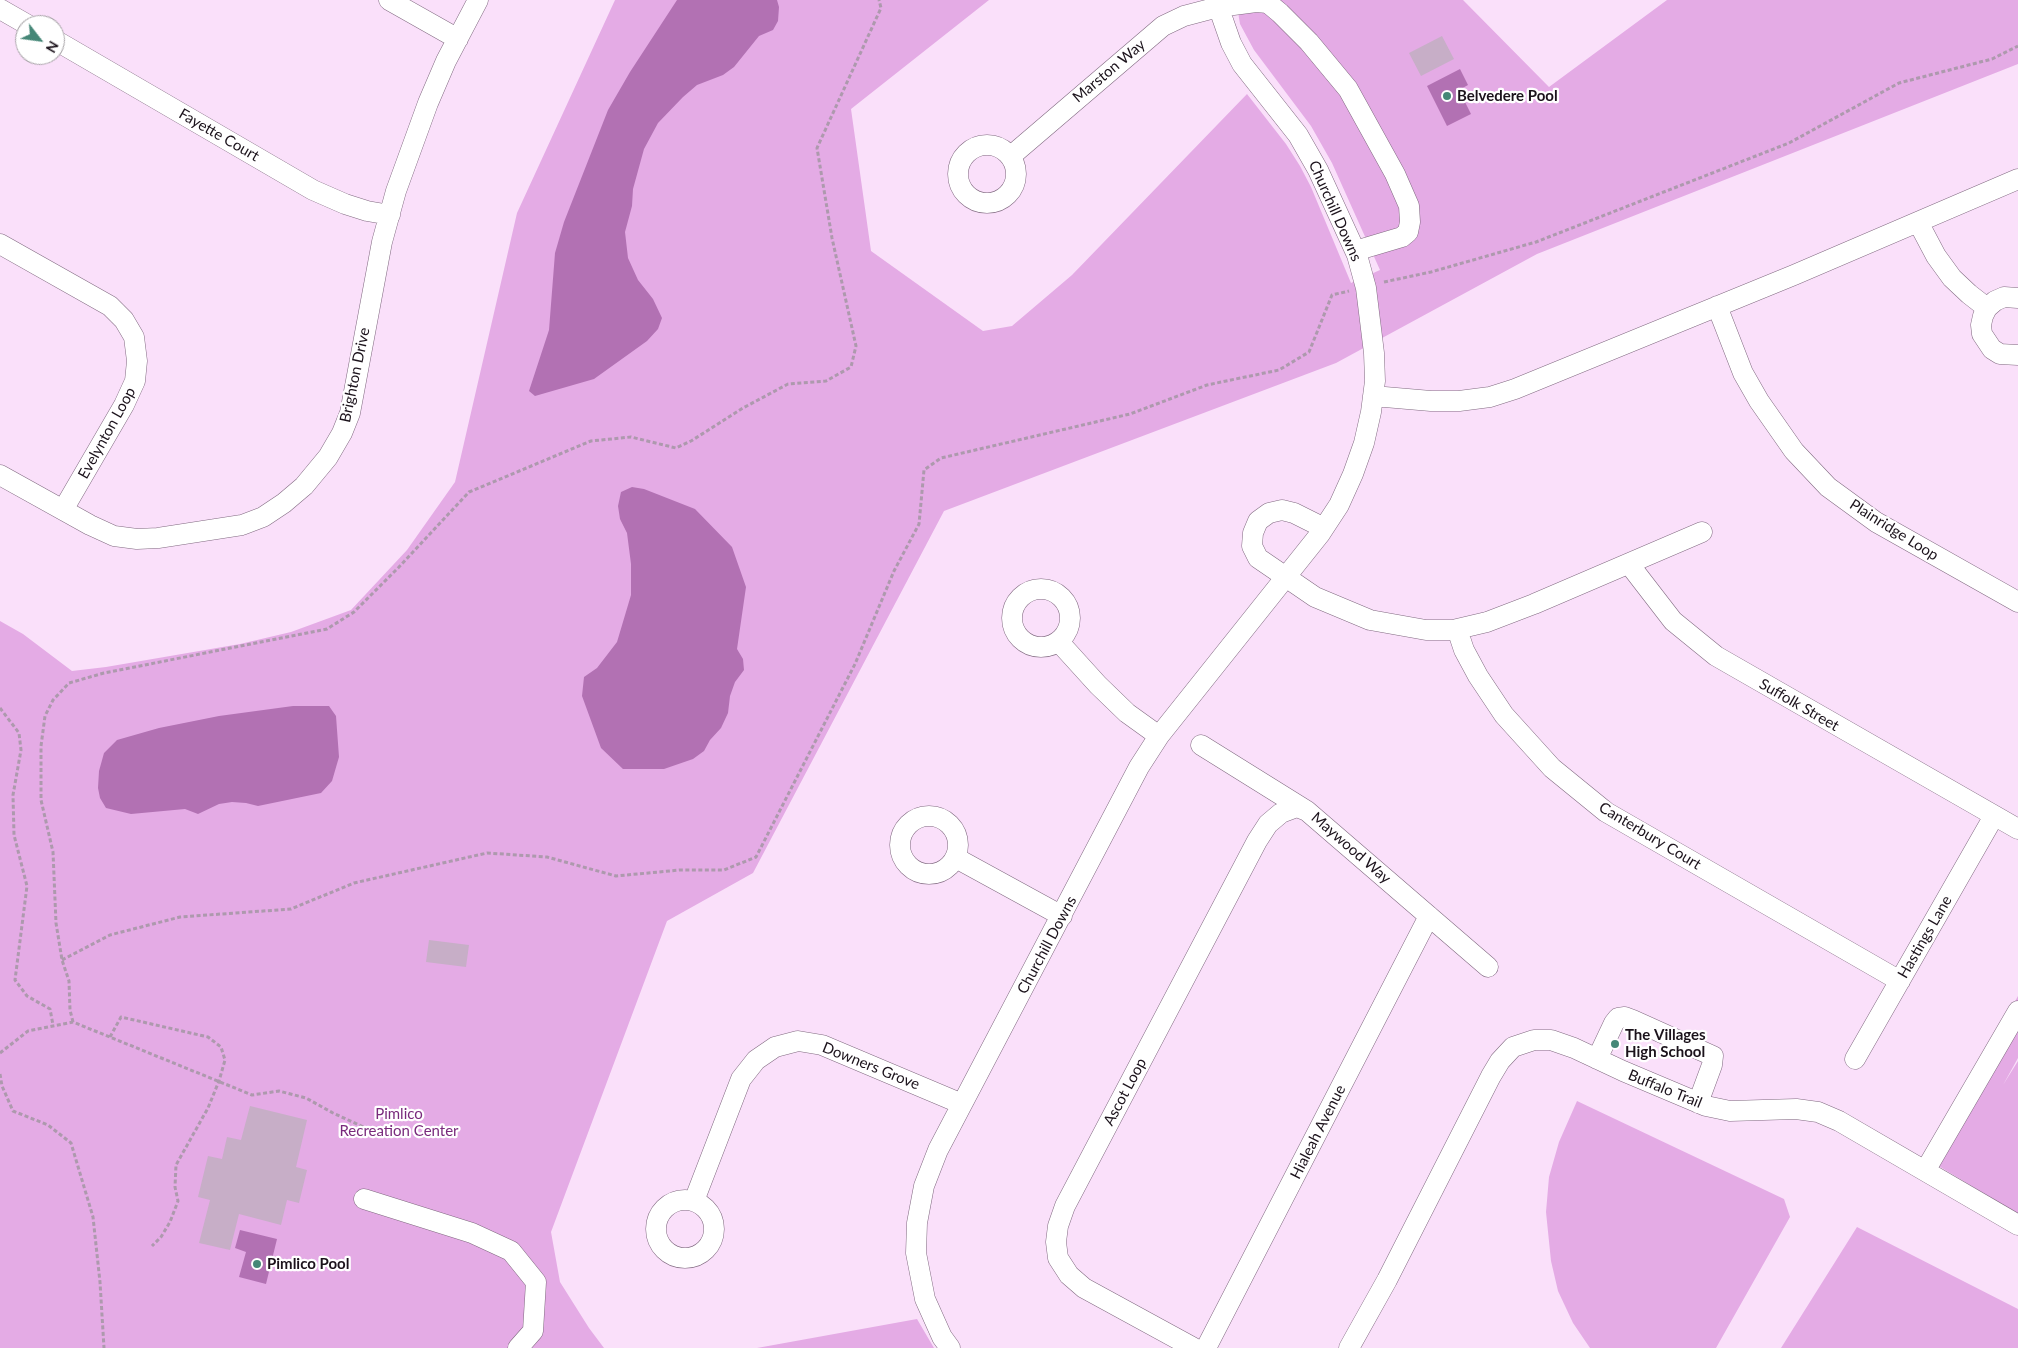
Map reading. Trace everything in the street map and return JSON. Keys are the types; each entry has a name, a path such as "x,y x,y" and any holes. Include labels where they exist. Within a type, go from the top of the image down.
{"street":[{"path":"389,0 458,39"},
{"name":"Brighton Drive","path":"0,475 114,536 137,538 158,538 242,525 263,517 304,486 328,457 342,433 350,412 382,242 408,155 424,111 478,0"},
{"name":"Marston Way","path":"1011,156 1163,26 1217,4 1268,3 1280,12 1309,42 1348,89 1370,126 1409,206 1410,222 1408,232 1402,237 1355,251"},
{"name":"Churchill Downs","path":"950,1348 942,1337 925,1298 916,1254 917,1222 924,1186 938,1150 1062,916 1117,806 1158,736 1324,528 1339,505 1364,443 1375,381 1374,353 1366,288 1355,251 1318,170 1298,134 1242,64 1231,43 1217,4"},
{"path":"0,9 15,18"},
{"name":"Fayette Court","path":"65,46 313,190 345,204 367,211 390,215"},
{"path":"1373,396 1431,401 1459,401 1490,397 1552,374 1717,306 2018,179"},
{"path":"1918,222 1936,256 1952,278 1987,308"},
{"name":"Evelynton Loop","path":"0,244 110,306 124,320 134,337 137,361 135,382 124,405 63,510"},
{"path":"2018,298 2004,297 1995,301 1987,308 1981,325 1986,343 1992,349 2000,354 2018,355"},
{"name":"Plainridge Loop","path":"1717,306 1744,373 1759,401 1794,451 1823,481 1876,522 2018,602"},
{"path":"1324,528 1294,513 1282,510 1269,513 1258,521 1252,532 1252,546 1258,558 1315,597 1370,620 1426,630 1458,629 1487,622 1534,604 1702,532"},
{"name":"Suffolk Street","path":"1629,564 1673,621 1716,656 2018,829"},
{"name":"Canterbury Court","path":"1458,629 1464,650 1478,676 1504,715 1552,768 1606,812 1900,981"},
{"path":"1059,642 1110,697 1158,736"},
{"name":"Maywood Way","path":"1202,745 1307,811 1488,967"},
{"name":"Ascot Loop","path":"1194,1348 1084,1288 1069,1275 1058,1258 1056,1242 1058,1226 1070,1197 1257,841 1268,824 1281,813 1297,807 1307,811"},
{"name":"Hastings Lane","path":"1855,1059 1994,816"},
{"path":"956,858 1062,916"},
{"name":"Hialeah Avenue","path":"1206,1348 1429,916"},
{"path":"1925,1171 2018,1011"},
{"path":"1598,1059 1618,1018 1625,1018 1650,1027 1713,1056 1712,1065 1698,1103"},
{"name":"Buffalo Trail","path":"1349,1348 1387,1280 1500,1061 1513,1047 1534,1040 1552,1040 1698,1103 1730,1110 1796,1109 1818,1112 1839,1121 2018,1224"},
{"name":"Downers Grove","path":"694,1200 741,1079 756,1060 775,1046 798,1041 822,1045 962,1104"},
{"path":"364,1199 472,1233 511,1252 536,1282 533,1331 518,1348"}],"path":[{"path":"73,1022 70,1010 69,982 62,960 56,923 53,852 41,800 41,746 45,716 52,700 69,684 104,673 327,629 354,612 469,492 591,441 631,437 676,448 788,384 826,381 851,366 856,346 832,238 817,148 881,8 879,0"},
{"path":"62,960 110,934 180,916 291,909 354,883 487,854 547,857 616,876 680,870 724,870 756,857 855,664 894,571 919,524 924,470 941,458 1130,414 1207,385 1279,370 1309,352 1332,295 1431,272 1536,242 1789,143 1899,83 1992,59 2018,46"},
{"path":"0,708 18,733 21,750 13,795 14,834 27,886 15,980 27,996 50,1010 53,1025"},
{"path":"110,1037 121,1017 208,1037 221,1047 223,1053 224,1060 219,1081 208,1108 176,1165 175,1187 178,1201 170,1222 161,1237 152,1246"},
{"path":"0,1053 28,1031 73,1022 252,1096 279,1091 306,1098 332,1113 385,1137"},
{"path":"0,1074 2,1086 13,1111 48,1125 71,1144 93,1217 100,1282 104,1348"}],"green space":[{"name":"Pimlico Recreation Center","path":"615,0 989,0 851,109 871,251 983,331 1012,326 1072,275 1247,94 1286,144 1300,166 1311,187 1351,283 1380,270 1332,163 1311,126 1254,50 1240,24 1236,0 1463,0 1549,87 1667,0 2018,0 2018,64 1537,254 1336,363 944,511 753,873 667,921 551,1232 560,1282 604,1348 0,1348 0,621 23,634 72,671 240,644 291,632 351,610 407,550 455,482 517,213"},
{"path":"2018,996 2018,1058 2003,1085 2018,1061 2018,1214 1927,1159"},
{"path":"1577,1101 1784,1199 1790,1217 1716,1348 1590,1348 1573,1323 1558,1291 1551,1261 1546,1212 1549,1177 1559,1142"},
{"path":"1857,1227 2018,1309 2018,1348 1781,1348"},
{"path":"917,1319 934,1348 757,1348"}],"shaded area":[{"path":"677,0 777,0 779,7 778,21 773,30 759,36 734,67 723,75 697,85 683,97 658,123 644,149 633,189 632,206 625,232 628,258 638,280 653,299 662,318 658,329 647,341 594,379 535,396 529,391 549,330 555,253 564,222 608,110 630,72"},
{"name":"Belvedere Pool","path":"1460,69 1468,85 1459,90 1471,114 1447,126 1427,86"},
{"path":"632,487 644,489 695,509 732,547 746,587 737,649 743,659 744,670 735,682 730,696 728,713 721,728 710,740 704,751 693,759 664,769 623,769 601,748 582,696 584,677 597,668 617,642 631,595 631,564 627,533 620,519 618,506 621,492"},
{"path":"293,706 329,706 336,716 339,757 332,781 321,793 258,806 232,802 219,804 198,814 185,809 131,814 106,808 100,798 98,788 99,771 104,753 117,740 159,728 219,716"},
{"name":"Pimlico Pool","path":"240,1230 277,1239 266,1284 239,1277 246,1252 235,1248"}],"building":[{"path":"1442,36 1454,59 1421,76 1409,53"},
{"path":"429,940 469,945 466,967 426,962"},
{"path":"250,1106 307,1120 296,1167 307,1170 299,1203 287,1200 281,1225 239,1214 230,1250 199,1243 210,1200 198,1197 208,1156 222,1159 227,1137 241,1140"}],"place":[{"name":"Belvedere Pool","path":"1447,96"},
{"name":"The Villages High School","path":"1615,1044"},
{"name":"Pimlico Pool","path":"257,1264"}]}
